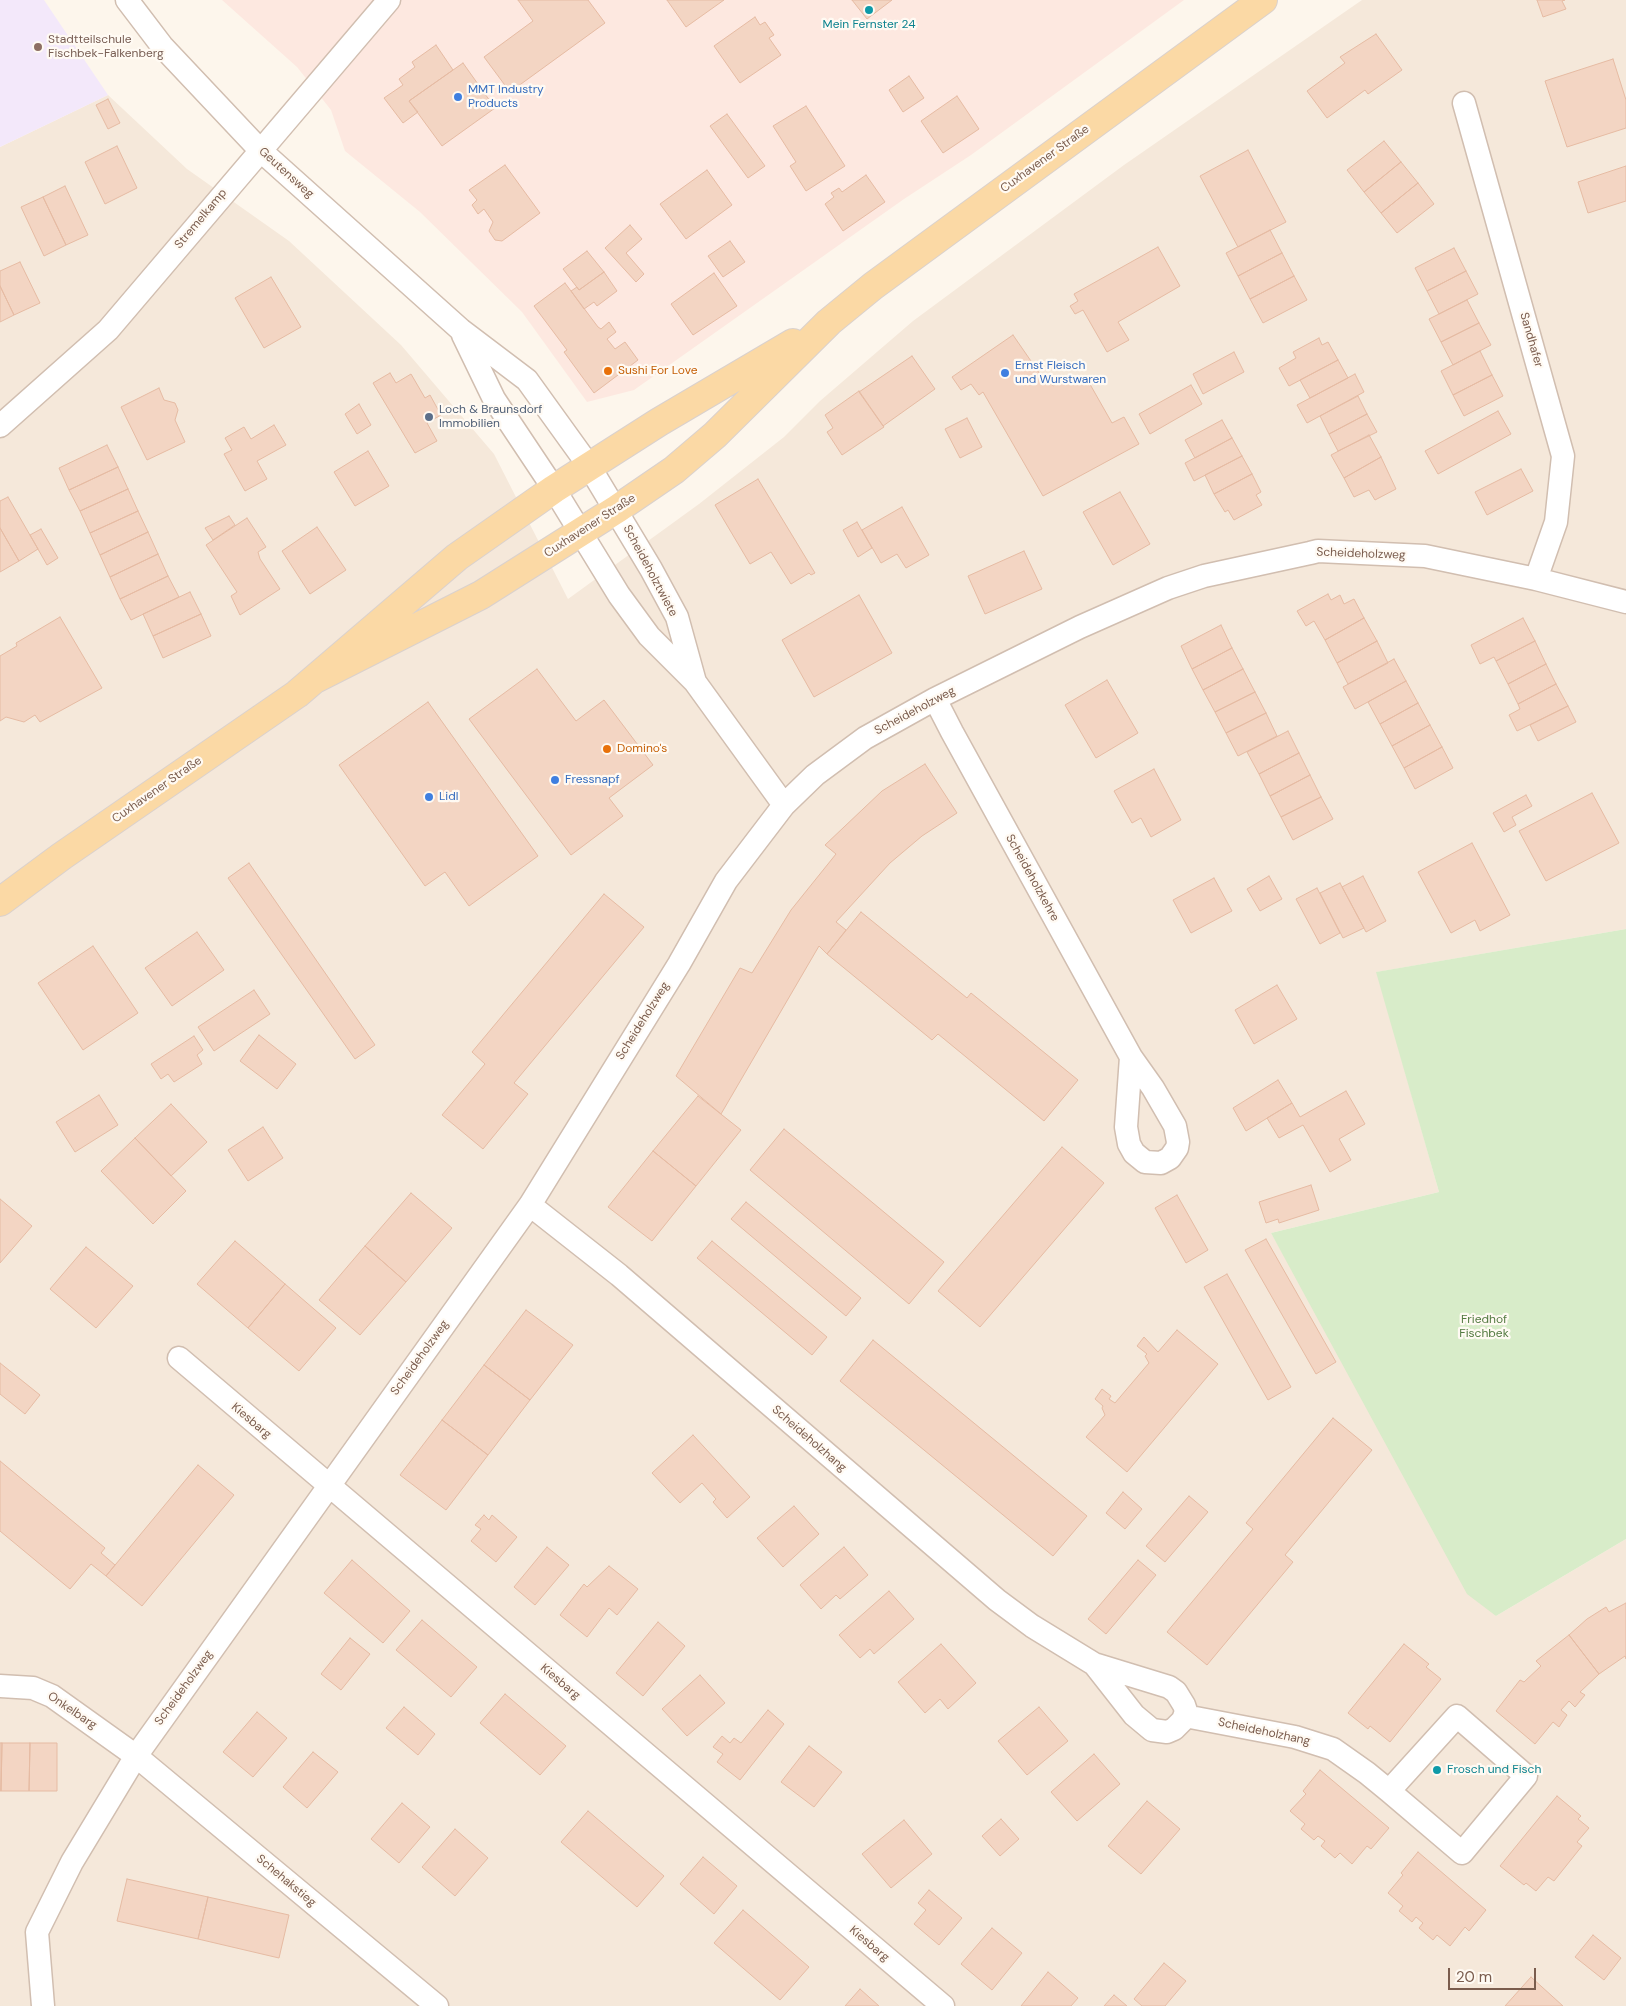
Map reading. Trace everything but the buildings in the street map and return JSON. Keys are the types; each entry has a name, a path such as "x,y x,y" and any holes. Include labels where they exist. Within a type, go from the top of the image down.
{"main road":[{"name":"Cuxhavener Straße","path":"315,680 481,595 617,509 684,463 829,322 937,238 1263,0"},
{"name":"Cuxhavener Straße","path":"0,902 315,680 457,557 554,489 659,422 829,322"}],"street":[{"name":"Geutensweg","path":"127,0 162,46 260,150 462,330 527,380 589,466"},
{"name":"Stremelkamp","path":"0,426 108,330 389,0"},
{"name":"Sandhafer","path":"1464,103 1563,456 1556,522 1536,579"},
{"name":"Geutensweg","path":"462,330 494,399 554,489"},
{"name":"Scheideholztwiete","path":"589,466 617,509 677,617 695,682"},
{"name":"Scheideholztwiete","path":"554,489 619,595 649,636 695,682 784,804"},
{"name":"Scheideholzweg","path":"43,2006 37,1932 72,1862 136,1756 530,1205 679,964 726,881 784,804 816,775 865,738 935,699 1080,627 1168,588 1204,576 1318,551 1425,556 1536,579 1626,602"},
{"name":"Scheideholzkehre","path":"935,699 1131,1057"},
{"name":"Scheideholzhang","path":"530,1205 619,1275 956,1567 1032,1626 1094,1664 1169,1687 1181,1698 1186,1711 1185,1716 1174,1729 1160,1733 1152,1730 1134,1715 1094,1664"},
{"name":"Kiesbarg","path":"179,1358 943,2006"},
{"name":"Onkelbarg","path":"0,1686 33,1688 52,1696 136,1756"},
{"name":"Scheideholzhang","path":"1185,1716 1314,1742 1333,1749 1389,1791 1462,1853 1526,1776 1457,1716 1389,1791"},
{"name":"Schehakstieg","path":"136,1756 437,2006"}],"shaded area":[{"name":"Stadtteilschule Fischbek-Falkenberg","path":"0,0 44,0 108,95 0,147"},
{"path":"222,0 1184,0 971,155 904,199 634,390 587,402 522,312 420,212 345,151 331,110 297,67"},
{"path":"1362,0 1626,0 1626,929 1377,972 1439,1192 1271,1233 1496,1616 1626,1539 1626,2006 0,2006 0,147 108,95 187,169 289,241 401,345 494,454 568,599 699,504 784,437 820,401 913,321 1124,165"}],"green space":[{"name":"Friedhof Fischbek","path":"1626,929 1626,1539 1496,1616 1467,1594 1271,1233 1439,1192 1376,972"}],"place":[{"name":"Mein Fernster 24","path":"869,10"},
{"name":"Stadtteilschule Fischbek-Falkenberg","path":"38,47"},
{"name":"MMT Industry Products","path":"458,97"},
{"name":"Sushi For Love","path":"608,371"},
{"name":"Ernst Fleisch und Wurstwaren","path":"1005,373"},
{"name":"Loch & Braunsdorf Immobilien","path":"429,417"},
{"name":"Domino's","path":"607,749"},
{"name":"Fressnapf","path":"555,780"},
{"name":"Lidl","path":"429,797"},
{"name":"Frosch und Fisch","path":"1437,1770"}]}
